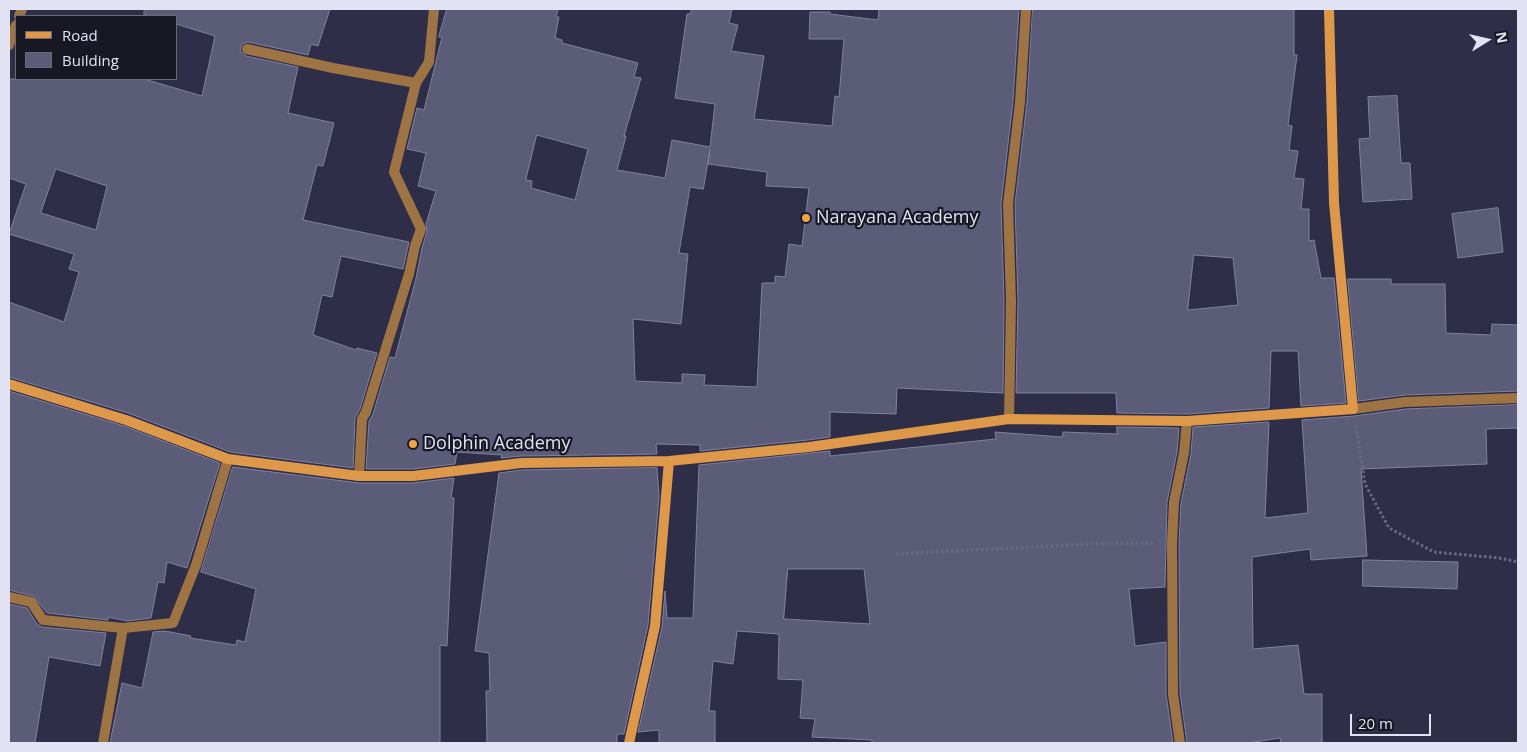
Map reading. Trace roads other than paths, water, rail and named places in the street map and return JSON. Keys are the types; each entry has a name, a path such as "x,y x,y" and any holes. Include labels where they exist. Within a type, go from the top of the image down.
{"main road":[{"path":"9,384 126,420 228,459 359,476 413,476 521,462 669,461 819,446 1009,419 1187,421 1354,409 1334,202 1328,9"},
{"path":"629,743 655,626 669,461"}],"street":[{"path":"359,476 362,419 366,412 409,274 421,229 394,172 416,83 429,62 434,9"},
{"path":"1009,419 1012,301 1008,204 1020,102 1026,9"},
{"path":"9,45 15,28"},
{"path":"247,49 333,68 416,83"},
{"path":"1354,409 1405,402 1518,398"},
{"path":"1180,743 1174,694 1172,543 1174,502 1184,453 1187,421"},
{"path":"9,597 31,602 43,620 123,628 172,624 196,565 228,459"},
{"path":"103,743 123,628"}],"place":[{"name":"Narayana Academy","path":"806,218"},
{"name":"Dolphin Academy","path":"413,444"}]}
